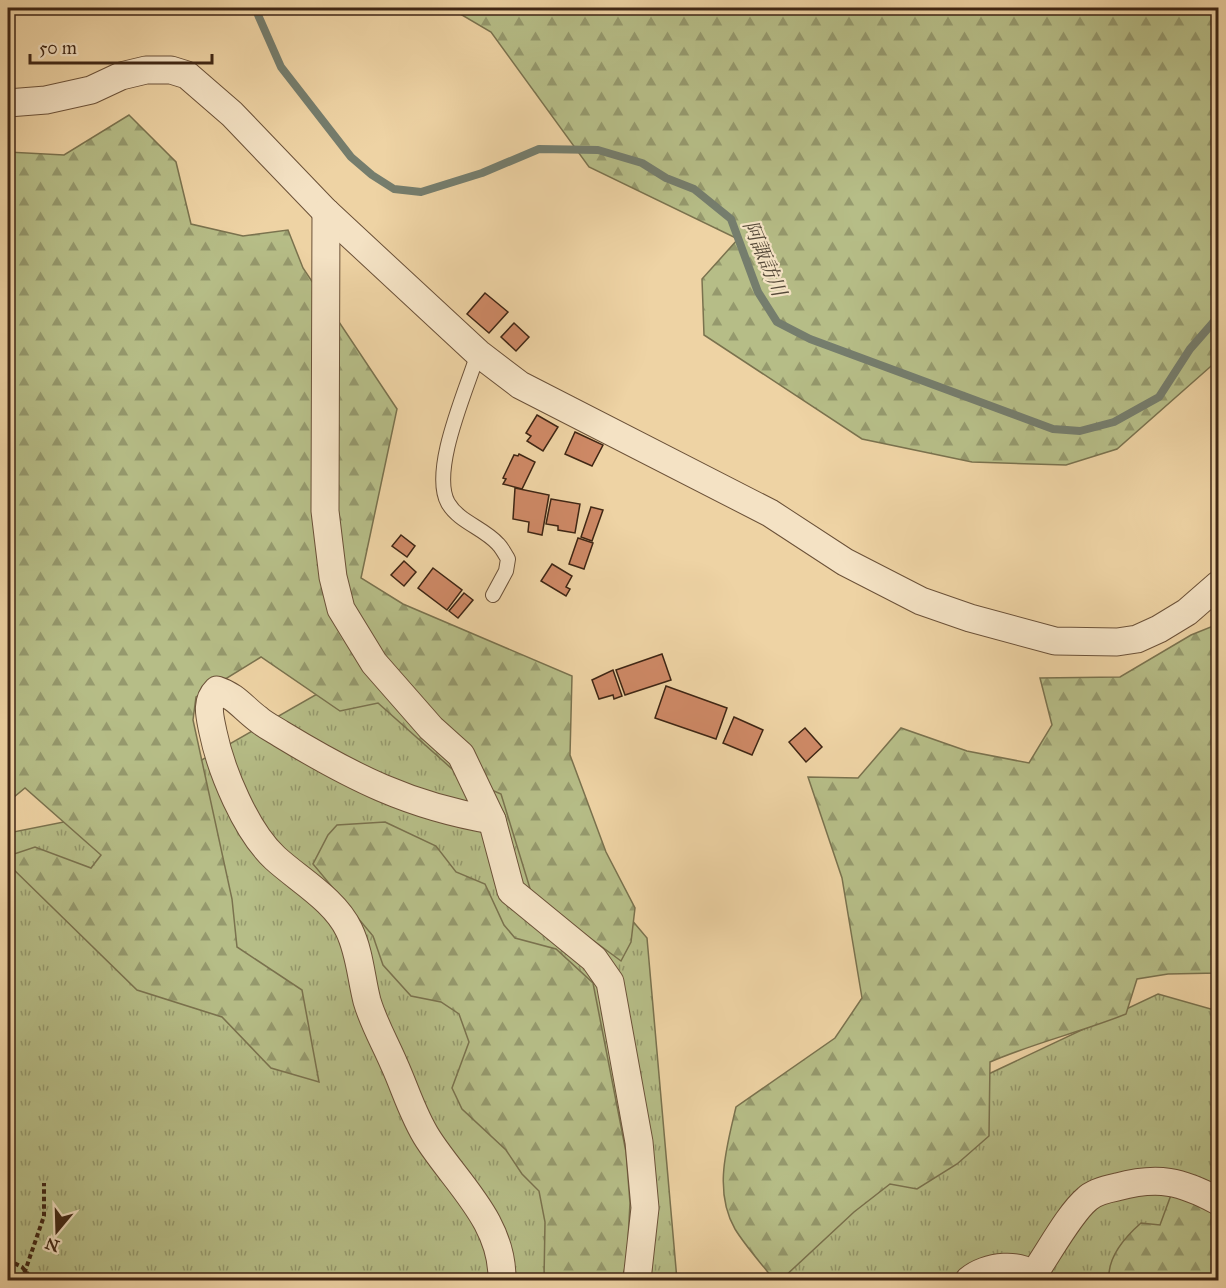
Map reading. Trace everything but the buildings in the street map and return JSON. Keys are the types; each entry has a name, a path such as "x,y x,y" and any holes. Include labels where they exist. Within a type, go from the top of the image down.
{"street":[{"path":"8,103 46,100 91,90 121,76 146,70 171,70 187,75 206,89 326,212 478,353 520,385 770,513 845,562 921,601 969,618 1055,641 1084,643 1137,639 1187,612 1218,585"},
{"path":"326,212 325,511 333,577 340,609 374,663 431,728 461,755 492,819 511,891 594,959 610,982 639,1142 645,1208 637,1281"},
{"path":"492,819 450,813 392,793 346,773 258,720 232,695 217,690 211,696 209,707 223,770 239,807 272,856 329,904 349,930 362,969 368,1002 415,1113 427,1138 488,1223 500,1252 502,1281"},
{"path":"969,1281 974,1275 995,1268 1012,1268 1036,1278 1087,1198 1107,1189 1143,1180 1167,1181 1197,1189 1218,1201"}],"lane":[{"path":"478,353 445,457 442,485 449,504 464,519 498,543 508,559 506,571 493,595"}],"path":[{"path":"22,1281 44,1216 44,1183"},
{"path":"8,1260 24,1270 33,1281"}],"green space":[{"path":"450,8 1218,8 1218,360 1117,449 1066,465 972,462 862,439 704,335 702,279 738,239 589,167 491,32"},
{"path":"129,115 176,162 191,224 243,236 288,230 303,268 397,409 361,578 403,604 572,676 570,755 606,852 635,908 631,942 621,961 532,895 501,794 460,776 378,703 340,711 261,657 196,697 193,720 232,899 237,947 302,990 319,1082 271,1068 222,1017 137,990 8,864 8,856 35,847 91,868 101,855 25,788 8,802 8,152 64,155"},
{"path":"1218,624 1218,973 1168,974 1137,979 1126,1014 990,1062 989,1136 957,1164 917,1189 890,1184 854,1212 781,1280 774,1280 735,1229 728,1214 723,1184 724,1168 736,1107 835,1038 862,998 842,878 808,777 858,778 901,728 967,751 1029,763 1052,725 1040,678 1120,677 1191,635"},
{"path":"401,646 647,938 677,1280 8,1280 8,833 109,813"},
{"path":"385,822 436,846 456,872 485,884 504,925 515,938 556,949 593,983 626,1152 630,1203 627,1259 622,1280 544,1280 545,1222 539,1191 522,1174 506,1150 462,1109 452,1088 469,1042 459,1014 441,1002 411,996 383,965 373,936 313,864 328,835 337,825"},
{"path":"1158,994 1218,1011 1218,1280 765,1280 811,1222 944,1095"},
{"path":"1171,1195 1207,1207 1218,1222 1218,1280 1109,1280 1111,1263 1123,1241 1141,1223 1160,1225"}],"waterway":[{"name":"阿諏訪川","path":"255,8 281,67 351,157 372,175 394,189 421,192 482,173 539,149 598,150 642,163 666,178 694,189 731,219 758,292 777,322 810,339 1053,429 1080,431 1114,422 1159,397 1190,349 1218,317"}]}
